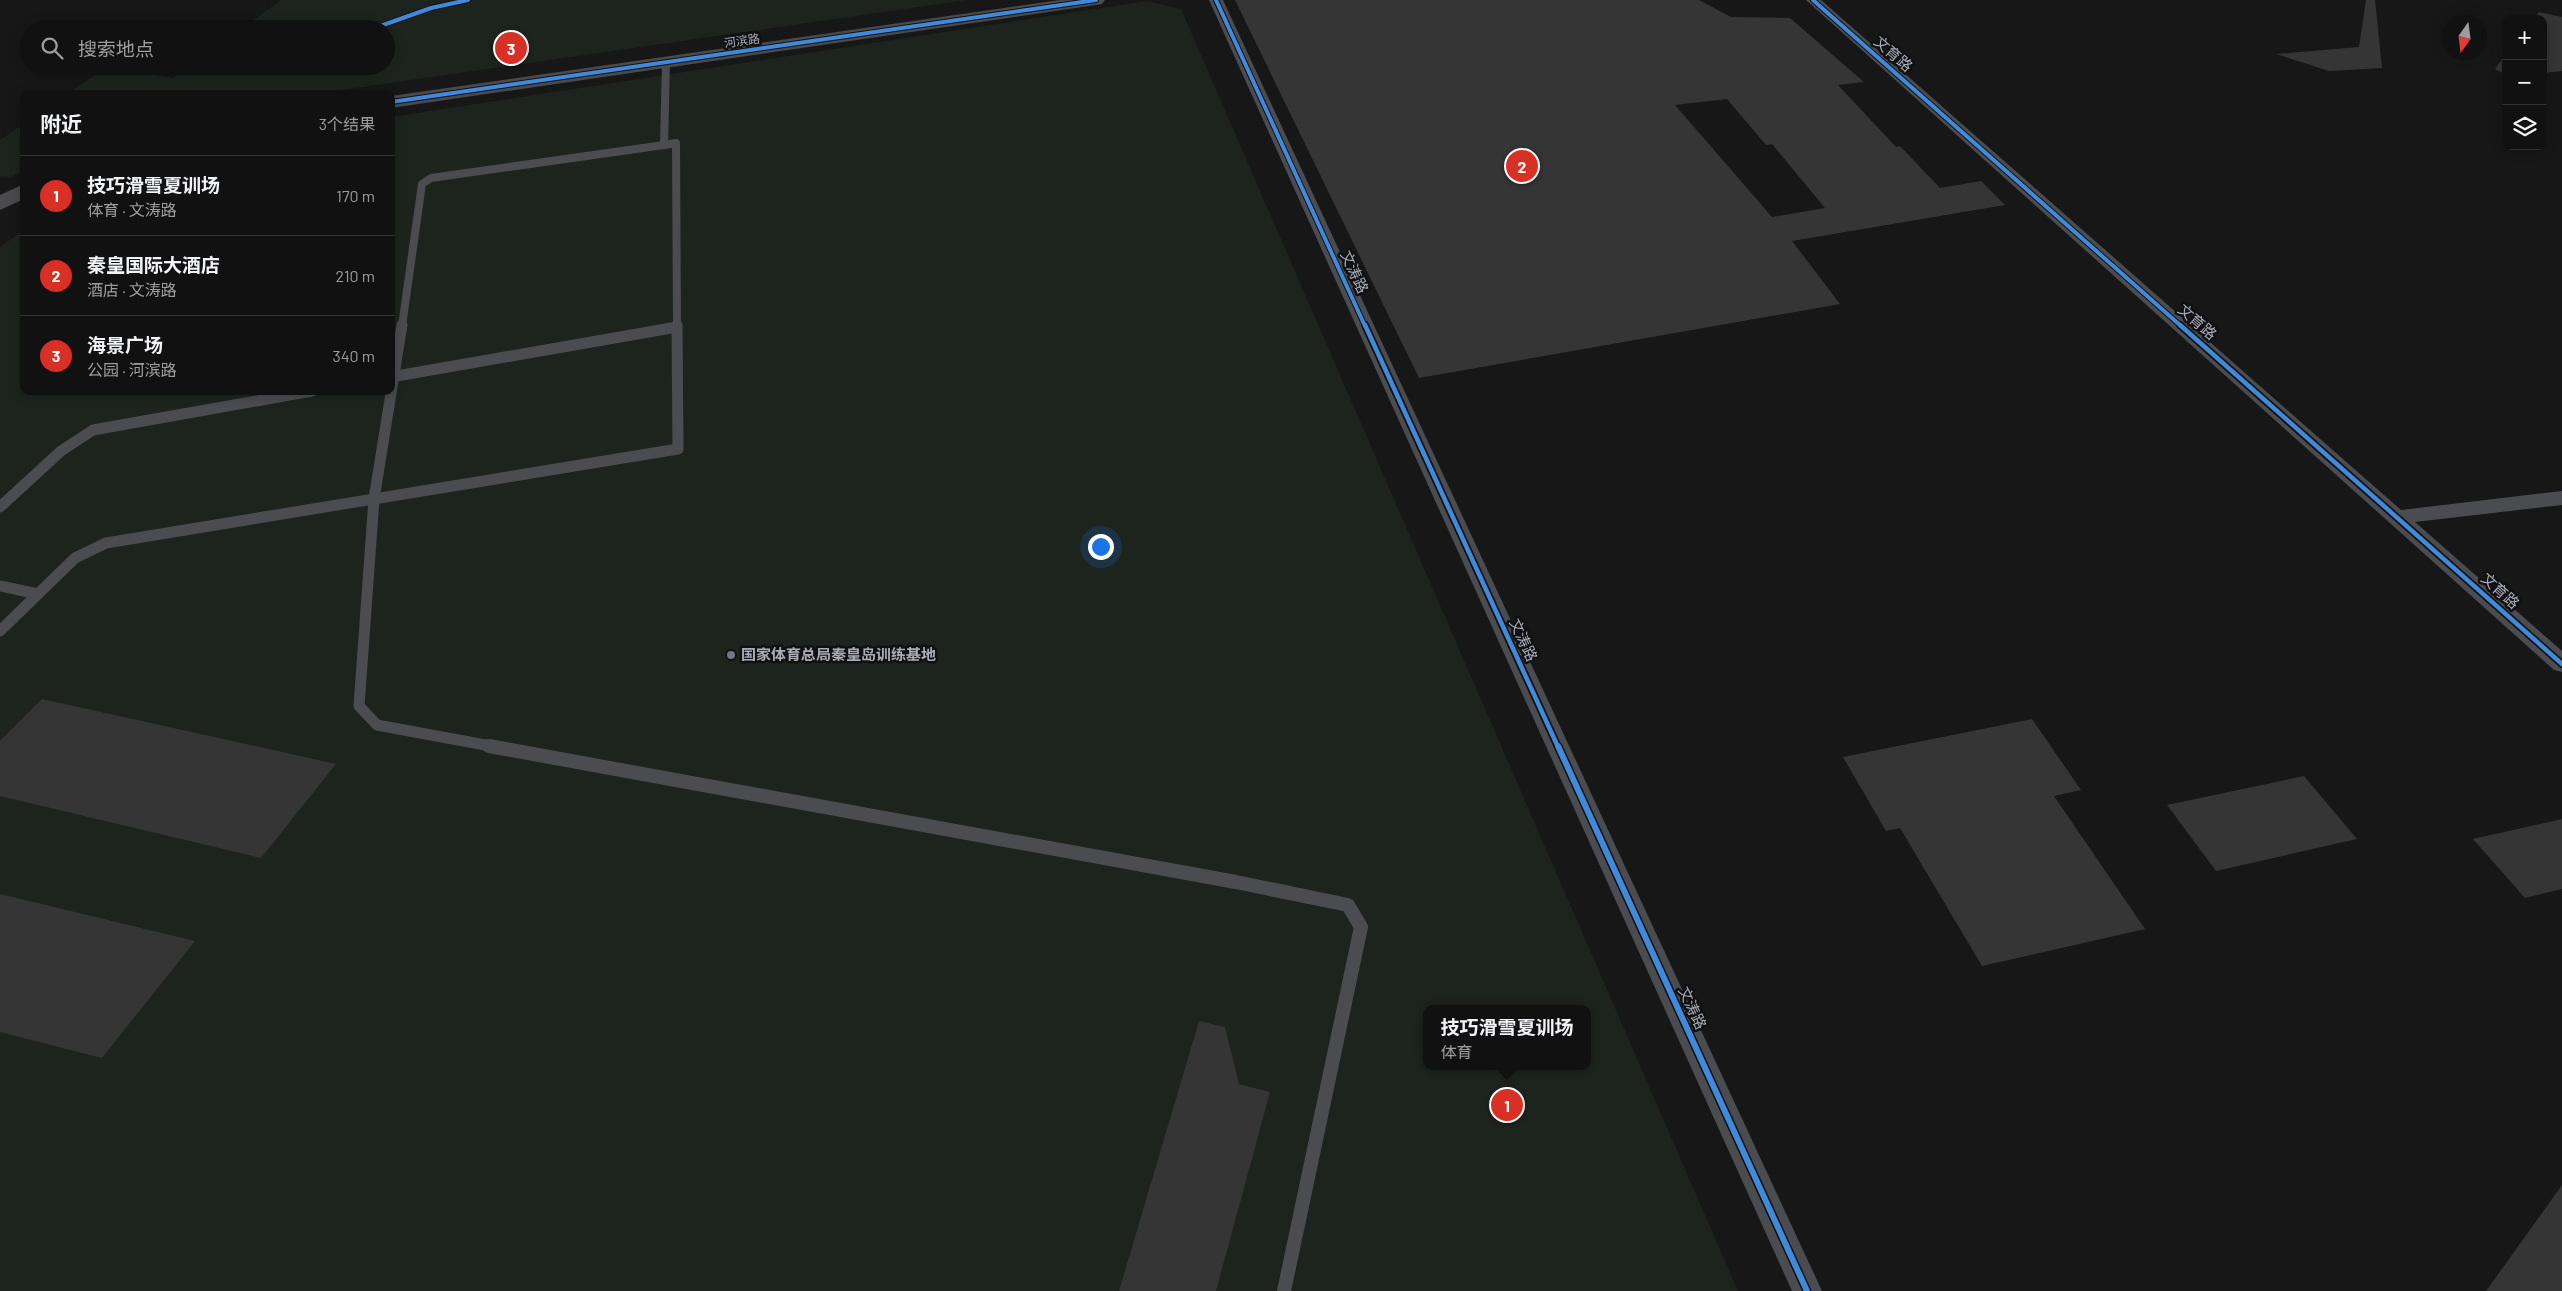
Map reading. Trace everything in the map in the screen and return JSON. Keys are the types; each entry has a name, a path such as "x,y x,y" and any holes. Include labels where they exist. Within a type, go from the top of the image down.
{"street":[{"name":"河滨路","path":"395,101 1096,0"},
{"name":"文涛路","path":"1216,0 1807,1291"},
{"name":"文育路","path":"1814,0 2562,664"},
{"path":"0,204 20,192"},
{"path":"2399,518 2562,498"}],"lane":[{"path":"664,145 666,62"},
{"path":"0,631 75,558 106,543 678,449 676,143 431,178 422,184 395,364"},
{"path":"395,377 678,327"},
{"path":"0,507 61,451 93,430 290,395"},
{"path":"390,395 374,499 358,706 377,725 1236,882 1348,905 1361,927 1284,1291"},
{"path":"0,586 38,594"}],"shaded area":[{"path":"281,0 967,0 342,90 73,90 95,75 153,75 173,78 177,75 395,75 395,20 253,20"},
{"name":"国家体育总局秦皇岛训练基地","path":"1147,1 1181,9 1738,1291 0,1291 0,247 20,233 20,395 395,395 395,116"},
{"path":"20,127 20,172 11,177 0,176 0,140"}],"building":[{"path":"1235,0 1699,0 1731,17 1790,18 1864,82 1838,85 1896,147 1900,146 1940,188 1981,181 2005,205 1792,241 1840,304 1419,378","holes":["1727,99 1766,145 1772,144 1825,208 1772,217 1675,105"]},
{"path":"2366,0 2375,0 2382,68 2329,71 2276,54 2359,47"},
{"path":"2539,12 2562,17 2562,71 2547,73 2547,15 2537,15"},
{"path":"2502,59 2502,73 2495,69"},
{"path":"42,699 336,764 261,858 0,796 0,741"},
{"path":"2032,719 2081,790 2054,796 2145,929 1982,966 1900,828 1886,831 1843,757"},
{"path":"2304,776 2357,839 2216,871 2167,805"},
{"path":"2562,819 2562,889 2525,898 2473,839"},
{"path":"0,894 195,941 102,1058 0,1032"},
{"path":"1199,1021 1225,1027 1239,1084 1270,1092 1216,1291 1119,1291"},
{"path":"2562,1185 2562,1291 2486,1291"}],"cycle path":[{"path":"395,21 431,8 468,0"},
{"path":"395,101 1096,0"},
{"path":"1216,0 1807,1291"},
{"path":"1813,0 2562,664"}],"place":[{"name":"海景广场","path":"511,48"},
{"name":"秦皇国际大酒店","path":"1522,166"},
{"name":"国家体育总局秦皇岛训练基地","path":"731,655"},
{"name":"技巧滑雪夏训场","path":"1507,1105"}]}
